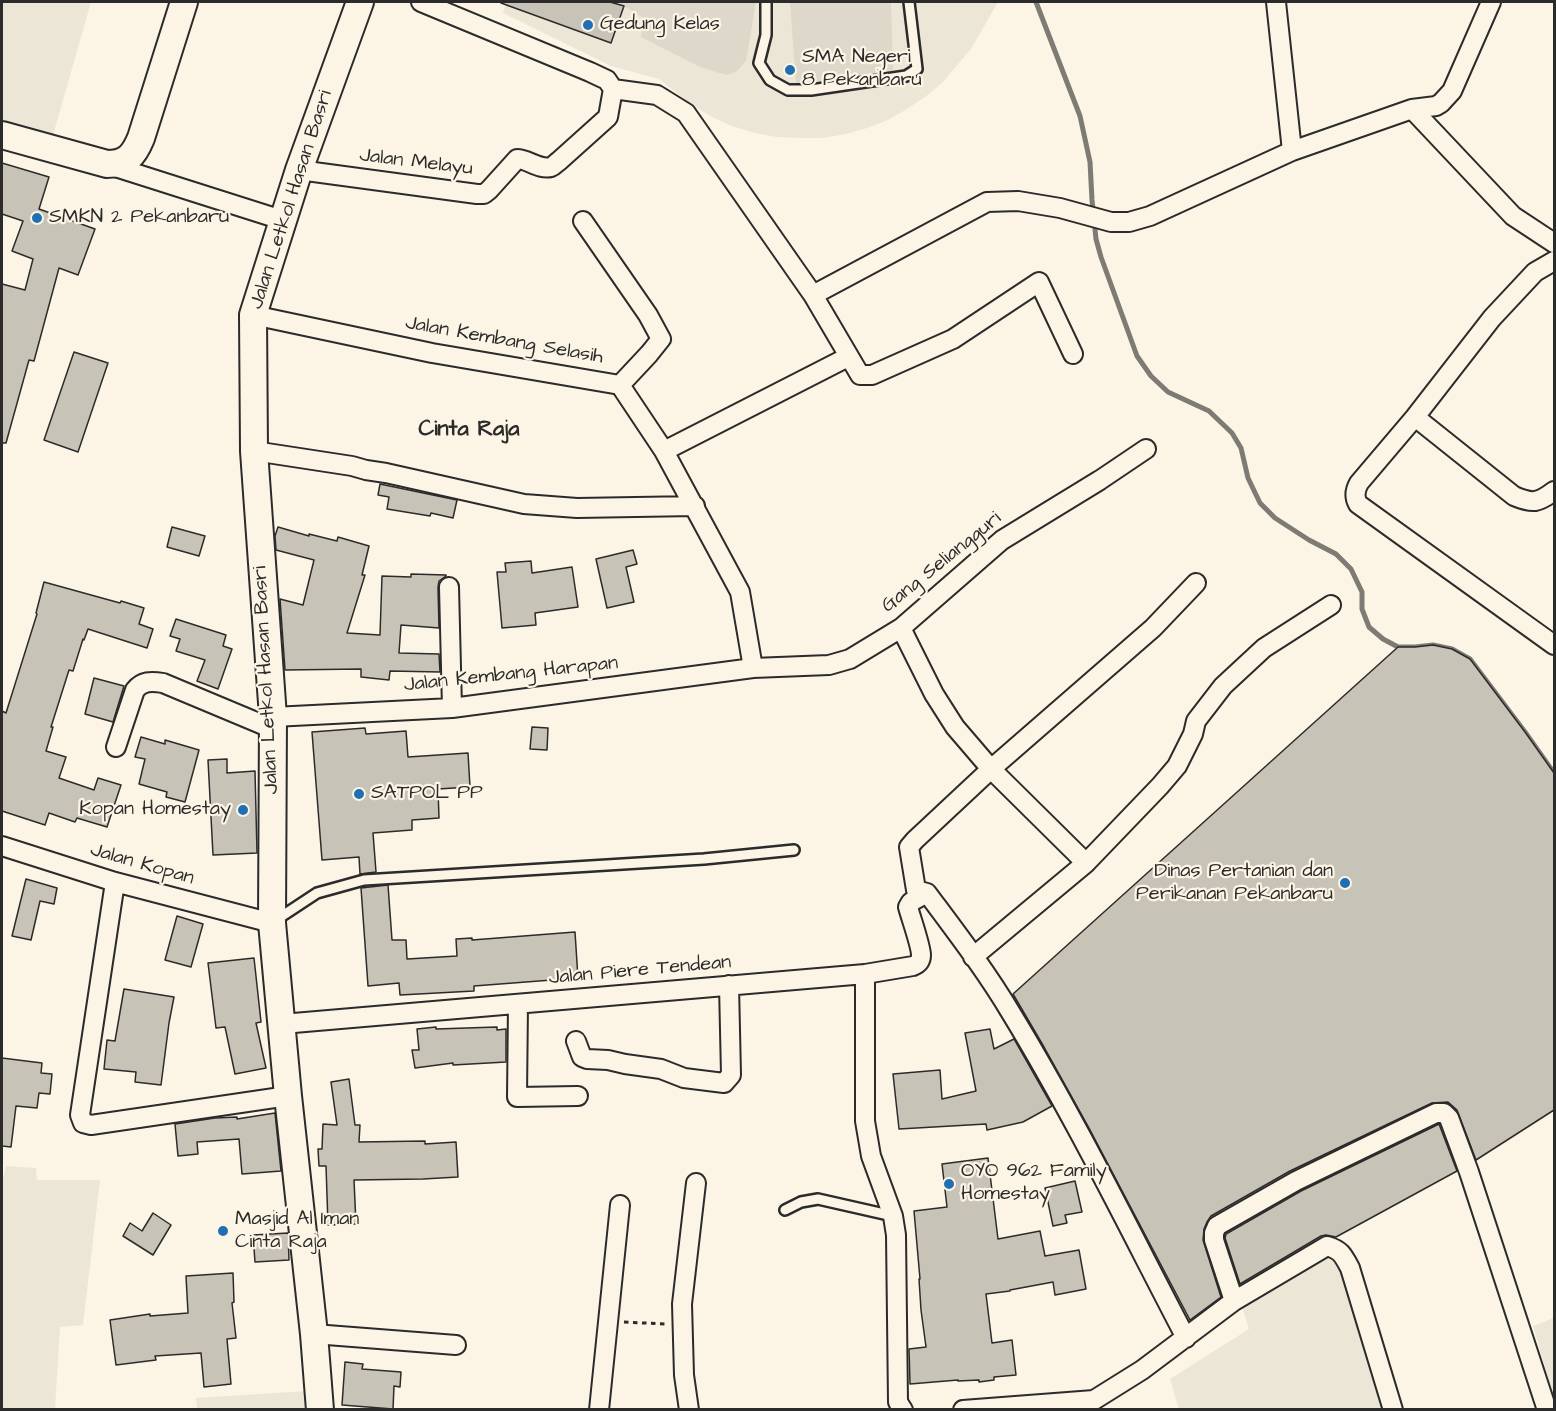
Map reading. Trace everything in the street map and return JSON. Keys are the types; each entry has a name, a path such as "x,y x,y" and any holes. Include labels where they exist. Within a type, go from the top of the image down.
{"street":[{"path":"107,164 117,164 136,151 184,2"},
{"name":"Jalan Letkol Hasan Basri","path":"320,1410 272,923 273,723 254,451 252,315 299,170 360,2"},
{"path":"421,2 590,72 607,81 613,89 657,95 686,113 813,296 860,375 872,375 953,339 1039,282 1073,354"},
{"path":"1275,2 1292,151"},
{"path":"813,296 987,202 1018,201 1060,208 1111,222 1129,222 1150,216 1292,151 1412,110 1436,106 1452,91 1491,2"},
{"name":"Jalan Melayu","path":"299,170 484,194 517,159 537,166 551,167 559,161 608,117 613,89"},
{"path":"1412,110 1513,216 1554,243"},
{"path":"2,135 107,164 282,220"},
{"name":"Jalan Kembang Selasih","path":"252,315 432,353 620,385 661,339 648,315 583,221"},
{"path":"1554,261 1535,272 1492,318 1415,417 1359,483 1355,500 1554,645"},
{"path":"664,451 848,357"},
{"path":"620,385 664,451 740,592 753,668"},
{"path":"1415,417 1514,496 1535,502 1543,500 1554,491"},
{"name":"Gang Seliangguri","path":"753,668 829,665 850,660 901,628 1002,540 1146,449"},
{"path":"254,451 352,466 524,504 577,508 695,506"},
{"path":"1186,1338 1069,1114 1012,1015 927,893 916,890 909,847 991,769 1153,627 1196,583"},
{"path":"449,587 452,708"},
{"path":"973,957 1086,863 1160,786 1177,766 1193,734 1196,721 1223,686 1264,648 1331,605"},
{"path":"901,628 934,694 955,727 991,769 1086,863"},
{"name":"Jalan Kembang Harapan","path":"273,723 452,708 753,668"},
{"path":"116,747 135,690 140,684 152,681 273,723"},
{"name":"Jalan Kopan","path":"2,846 115,882 272,923"},
{"path":"115,882 80,1115 83,1123 91,1125 288,1096"},
{"name":"Jalan Piere Tendean","path":"282,1024 865,974 913,966 919,962 921,953 908,907 911,902 927,893"},
{"path":"865,974 865,1121 871,1156 893,1216 896,1235 898,1402 903,1410"},
{"path":"576,1041 582,1057 587,1059 608,1060 661,1069 684,1078 724,1083 731,1075 729,985"},
{"path":"518,1004 517,1096 578,1096"},
{"path":"1234,1301 1214,1240 1217,1227 1296,1181 1436,1113 1444,1113 1449,1118 1469,1172 1547,1410"},
{"path":"688,1410 684,1375 682,1304 696,1183"},
{"path":"598,1410 621,1205"},
{"path":"963,1410 1094,1405 1234,1301 1327,1246 1337,1249 1350,1268 1394,1410"},
{"path":"314,1334 456,1345"}],"lane":[{"path":"766,2 766,35 759,63 770,80 788,90 811,90 906,76 917,69 909,2"},
{"path":"272,923 317,893 364,880 704,859 794,850"},
{"path":"785,1210 801,1202 818,1199 893,1216"}],"path":[{"path":"607,1322 683,1325"}],"shaded area":[{"path":"2,2 91,2 50,146 2,131"},
{"name":"SMA Negeri 8 Pekanbaru","path":"506,2 998,2 971,49 942,83 925,97 888,120 867,128 823,138 800,138 755,133 712,117 692,105 659,79 611,66 503,13"},
{"path":"617,2 756,2 746,61 736,72 726,75 700,67 641,37 644,18"},
{"path":"790,2 891,2 893,70 796,85"},
{"path":"6,1166 36,1168 37,1180 100,1180 83,1325 60,1327 55,1409 2,1409 2,1176 4,1176"},
{"path":"1321,1252 1333,1254 1344,1273 1387,1409 1179,1409 1170,1379 1249,1329 1240,1300"},
{"path":"1554,1318 1554,1398 1533,1326"},
{"path":"308,1391 310,1409 197,1409 196,1398"}],"building":[{"name":"Gedung Kelas","path":"501,2 610,2 624,6 611,43"},
{"path":"2,163 49,177 39,209 95,229 78,275 59,268 34,361 29,360 6,443 2,443 2,284 25,290 33,259 12,251 23,221 2,214"},
{"path":"74,352 108,363 78,452 44,440"},
{"path":"380,484 457,500 453,518 431,513 430,516 387,509 389,497 378,495"},
{"path":"172,527 205,536 199,556 167,547"},
{"path":"278,527 337,541 338,537 369,546 362,575 365,575 347,633 380,635 382,576 446,575 439,581 438,587 439,628 401,625 399,653 439,654 440,672 390,671 389,680 361,677 361,669 285,670 280,599 303,605 314,560 276,550 275,536"},
{"path":"633,550 637,564 626,567 634,602 607,608 596,559"},
{"path":"531,561 532,573 572,567 578,607 535,613 536,625 502,628 497,572 506,572 505,563"},
{"path":"44,582 144,608 139,624 153,629 147,648 88,629 73,671 69,670 51,727 53,727 46,751 66,757 59,778 94,790 98,778 121,785 107,827 77,818 75,822 49,813 45,825 2,811 2,711 6,713 37,614"},
{"path":"176,619 226,635 223,646 232,649 218,689 197,681 205,660 176,651 180,639 170,636"},
{"name":"Dinas Pertanian dan Perikanan Pekanbaru","path":"1433,645 1452,649 1470,659 1554,773 1554,1110 1476,1160 1457,1110 1448,1102 1432,1103 1290,1171 1211,1216 1204,1229 1203,1240 1221,1297 1190,1320 1089,1128 1013,994 1398,647"},
{"path":"94,678 124,686 113,722 85,714"},
{"path":"532,727 548,728 547,750 530,749"},
{"path":"365,728 366,734 406,731 408,757 468,753 470,787 438,789 439,818 412,820 412,830 373,833 376,872 360,874 359,857 322,860 312,732"},
{"path":"141,737 165,744 165,740 199,750 185,802 166,797 167,792 139,784 145,759 135,757"},
{"path":"227,759 227,773 255,771 257,853 213,855 208,760"},
{"path":"26,879 57,888 54,904 40,901 31,940 12,936"},
{"path":"388,885 392,940 406,940 407,959 457,956 456,939 472,938 472,940 575,932 578,978 474,986 474,991 400,995 399,983 368,986 361,888"},
{"path":"177,916 203,924 191,967 165,960"},
{"path":"254,958 261,1022 256,1023 266,1068 235,1074 225,1027 216,1028 208,963"},
{"path":"124,989 174,997 161,1085 135,1082 136,1072 104,1069 107,1040 115,1041"},
{"path":"436,1027 436,1029 497,1027 497,1030 506,1029 506,1062 453,1065 453,1063 415,1068 412,1050 419,1050 417,1029"},
{"path":"990,1029 994,1049 1014,1039 1052,1106 1023,1122 987,1130 986,1124 899,1129 893,1074 940,1070 942,1099 976,1091 965,1033"},
{"path":"2,1058 42,1063 41,1073 52,1074 50,1094 39,1093 37,1108 16,1106 11,1147 2,1146"},
{"path":"349,1079 355,1125 360,1125 359,1142 425,1141 425,1144 456,1142 458,1177 354,1180 356,1224 328,1225 326,1166 319,1166 318,1149 322,1149 323,1124 337,1125 331,1082"},
{"path":"275,1113 281,1171 242,1174 239,1139 197,1142 198,1154 178,1156 175,1124 215,1118 237,1117 237,1119"},
{"path":"1439,1124 1457,1171 1336,1237 1321,1236 1240,1284 1225,1238 1226,1234 1301,1191"},
{"path":"988,1158 998,1239 1040,1231 1045,1256 1079,1250 1086,1289 1055,1295 1053,1282 986,1294 992,1343 1012,1340 1016,1375 994,1377 994,1380 979,1382 979,1380 958,1380 910,1384 909,1349 926,1347 914,1211 947,1207 942,1164"},
{"path":"1075,1181 1082,1212 1065,1215 1067,1223 1053,1226 1045,1188"},
{"path":"153,1213 171,1225 153,1255 123,1236 130,1223 142,1231"},
{"path":"288,1233 289,1260 255,1262 253,1235"},
{"path":"233,1273 234,1302 232,1303 236,1338 227,1339 231,1384 204,1387 201,1353 155,1356 156,1360 116,1365 110,1320 150,1314 150,1316 188,1313 186,1276"},
{"path":"345,1362 363,1364 362,1369 401,1372 400,1387 394,1386 393,1409 342,1405"}],"waterway":[{"path":"1036,2 1080,116 1090,162 1096,239 1137,356 1151,376 1168,392 1209,411 1232,433 1241,448 1248,478 1260,503 1275,518 1336,554 1351,569 1362,592 1362,609 1369,627 1383,639 1398,647 1433,645 1452,649 1470,659 1554,773"}],"place":[{"name":"Gedung Kelas","path":"588,25"},
{"name":"SMA Negeri 8 Pekanbaru","path":"790,70"},
{"name":"SMKN 2 Pekanbaru","path":"37,218"},
{"name":"SATPOL PP","path":"359,794"},
{"name":"Kopan Homestay","path":"243,810"},
{"name":"Dinas Pertanian dan Perikanan Pekanbaru","path":"1345,883"},
{"name":"OYO 962 Family Homestay","path":"949,1184"},
{"name":"Masjid Al Iman Cinta Raja","path":"223,1231"}],"district":[{"name":"Cinta Raja","path":"469,430"}]}
